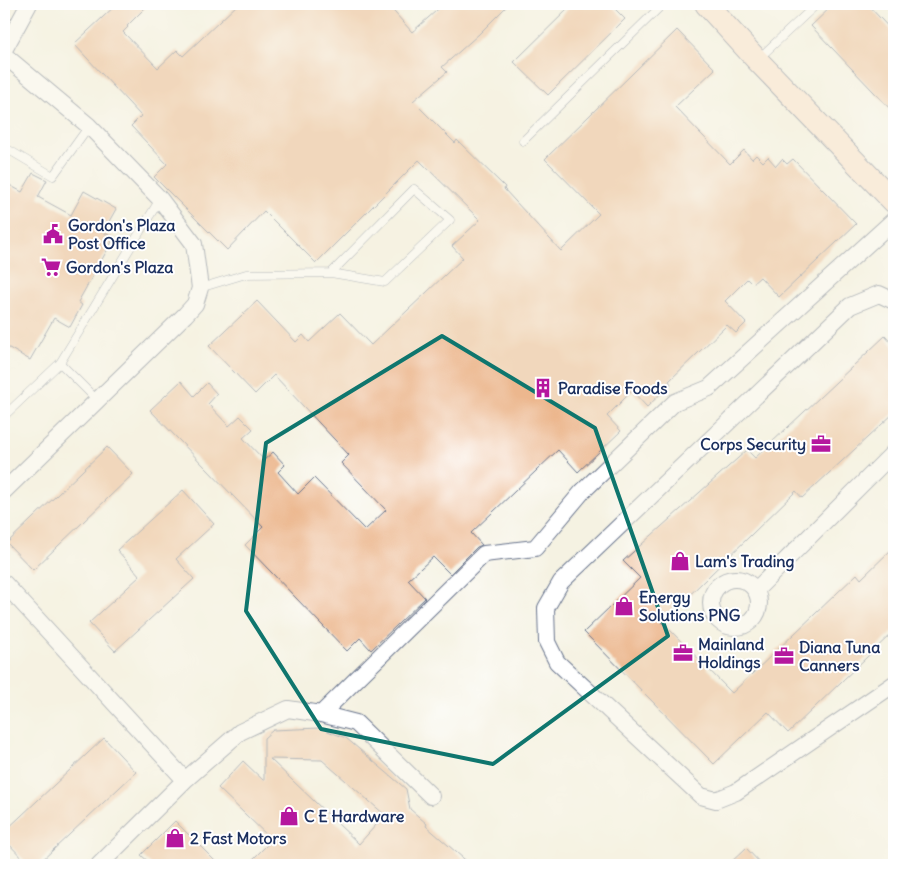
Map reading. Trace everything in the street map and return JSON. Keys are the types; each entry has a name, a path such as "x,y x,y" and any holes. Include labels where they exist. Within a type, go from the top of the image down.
{"street":[{"path":"4,50 29,4"},
{"path":"706,4 757,60 894,202"},
{"path":"4,55 89,126 160,199 194,244 200,288 195,304 186,315 4,491"},
{"path":"321,714 484,554 535,548 582,492 675,402 710,388 894,220"},
{"path":"894,301 879,294 850,306 561,582 546,608 547,642 557,662 701,796 716,800 736,792 894,684"},
{"path":"756,590 894,452"},
{"path":"4,583 185,780"},
{"path":"99,865 185,780 240,732 288,709 321,714 356,723 431,796"}],"lane":[{"path":"523,141 663,4"},
{"path":"757,60 817,4"},
{"path":"891,4 894,7"},
{"path":"4,147 53,176 89,126"},
{"path":"200,288 246,274 331,273 385,282 450,220 414,189 331,273"},
{"path":"4,416 60,363 160,199"},
{"path":"60,363 97,400"}],"highlighted area":[{"path":"442,336 595,428 668,636 493,764 321,729 246,611 266,443"}],"building":[{"path":"117,4 149,4 123,32 158,68 177,50 183,56 238,4 387,4 412,32 444,4 509,4 442,67 447,72 413,101 455,143 457,140 505,187 504,189 561,251 599,214 545,159 677,30 715,69 675,107 730,164 744,150 752,159 756,155 763,162 768,157 776,166 782,159 787,164 793,159 856,224 779,297 760,277 752,284 747,279 725,301 746,323 736,333 727,325 669,381 671,384 647,407 632,391 607,416 621,431 578,472 558,450 471,533 482,545 477,547 450,574 433,557 408,580 425,598 371,650 360,638 347,651 245,545 263,527 150,410 181,381 194,396 207,383 217,394 208,404 229,426 240,416 253,429 243,438 264,460 273,452 285,465 278,472 298,494 314,478 365,530 386,510 341,463 349,455 274,375 255,394 209,346 257,301 296,342 303,335 309,342 340,313 371,345 463,258 452,246 480,220 419,160 316,263 264,211 227,250 154,177 167,164 131,126 141,116 74,44"},
{"path":"573,4 610,4 625,19 548,95 514,62"},
{"path":"834,4 867,4 894,33 894,113 811,26"},
{"name":"Gordon's Plaza","path":"33,173 47,180 38,197 71,215 84,191 116,209 103,232 114,238 78,302 82,305 70,327 54,318 30,360 4,345 4,182 22,192"},
{"path":"885,336 894,346 894,413 802,498 796,491 662,622 732,693 857,574 861,579 894,547 894,631 788,733 768,712 714,764 584,632 640,578 623,561 747,450 755,458"},
{"path":"107,447 133,474 33,570 7,543"},
{"path":"183,490 214,524 176,559 194,579 115,651 89,623 140,576 117,550"},
{"path":"320,728 346,738 406,789 410,809 427,824 426,826 471,865 247,865 272,840 218,788 243,761 264,781 264,738 273,730","holes":["270,759 322,760 385,815 359,844"]},
{"path":"104,738 136,772 37,865 29,865 4,839 4,832"},
{"name":"2 Fast Motors","path":"175,821 219,865 152,865 141,855"},
{"path":"746,848 762,865 728,865"}],"place":[{"name":"Gordon's Plaza Post Office","path":"53,234"},
{"name":"Gordon's Plaza","path":"51,267"},
{"name":"Paradise Foods","path":"543,388"},
{"name":"Corps Security","path":"821,444"},
{"name":"Lam's Trading","path":"680,561"},
{"name":"Energy Solutions PNG","path":"624,606"},
{"name":"Mainland Holdings","path":"683,653"},
{"name":"Diana Tuna Canners","path":"784,656"},
{"name":"C E Hardware","path":"289,816"},
{"name":"2 Fast Motors","path":"175,838"}]}
